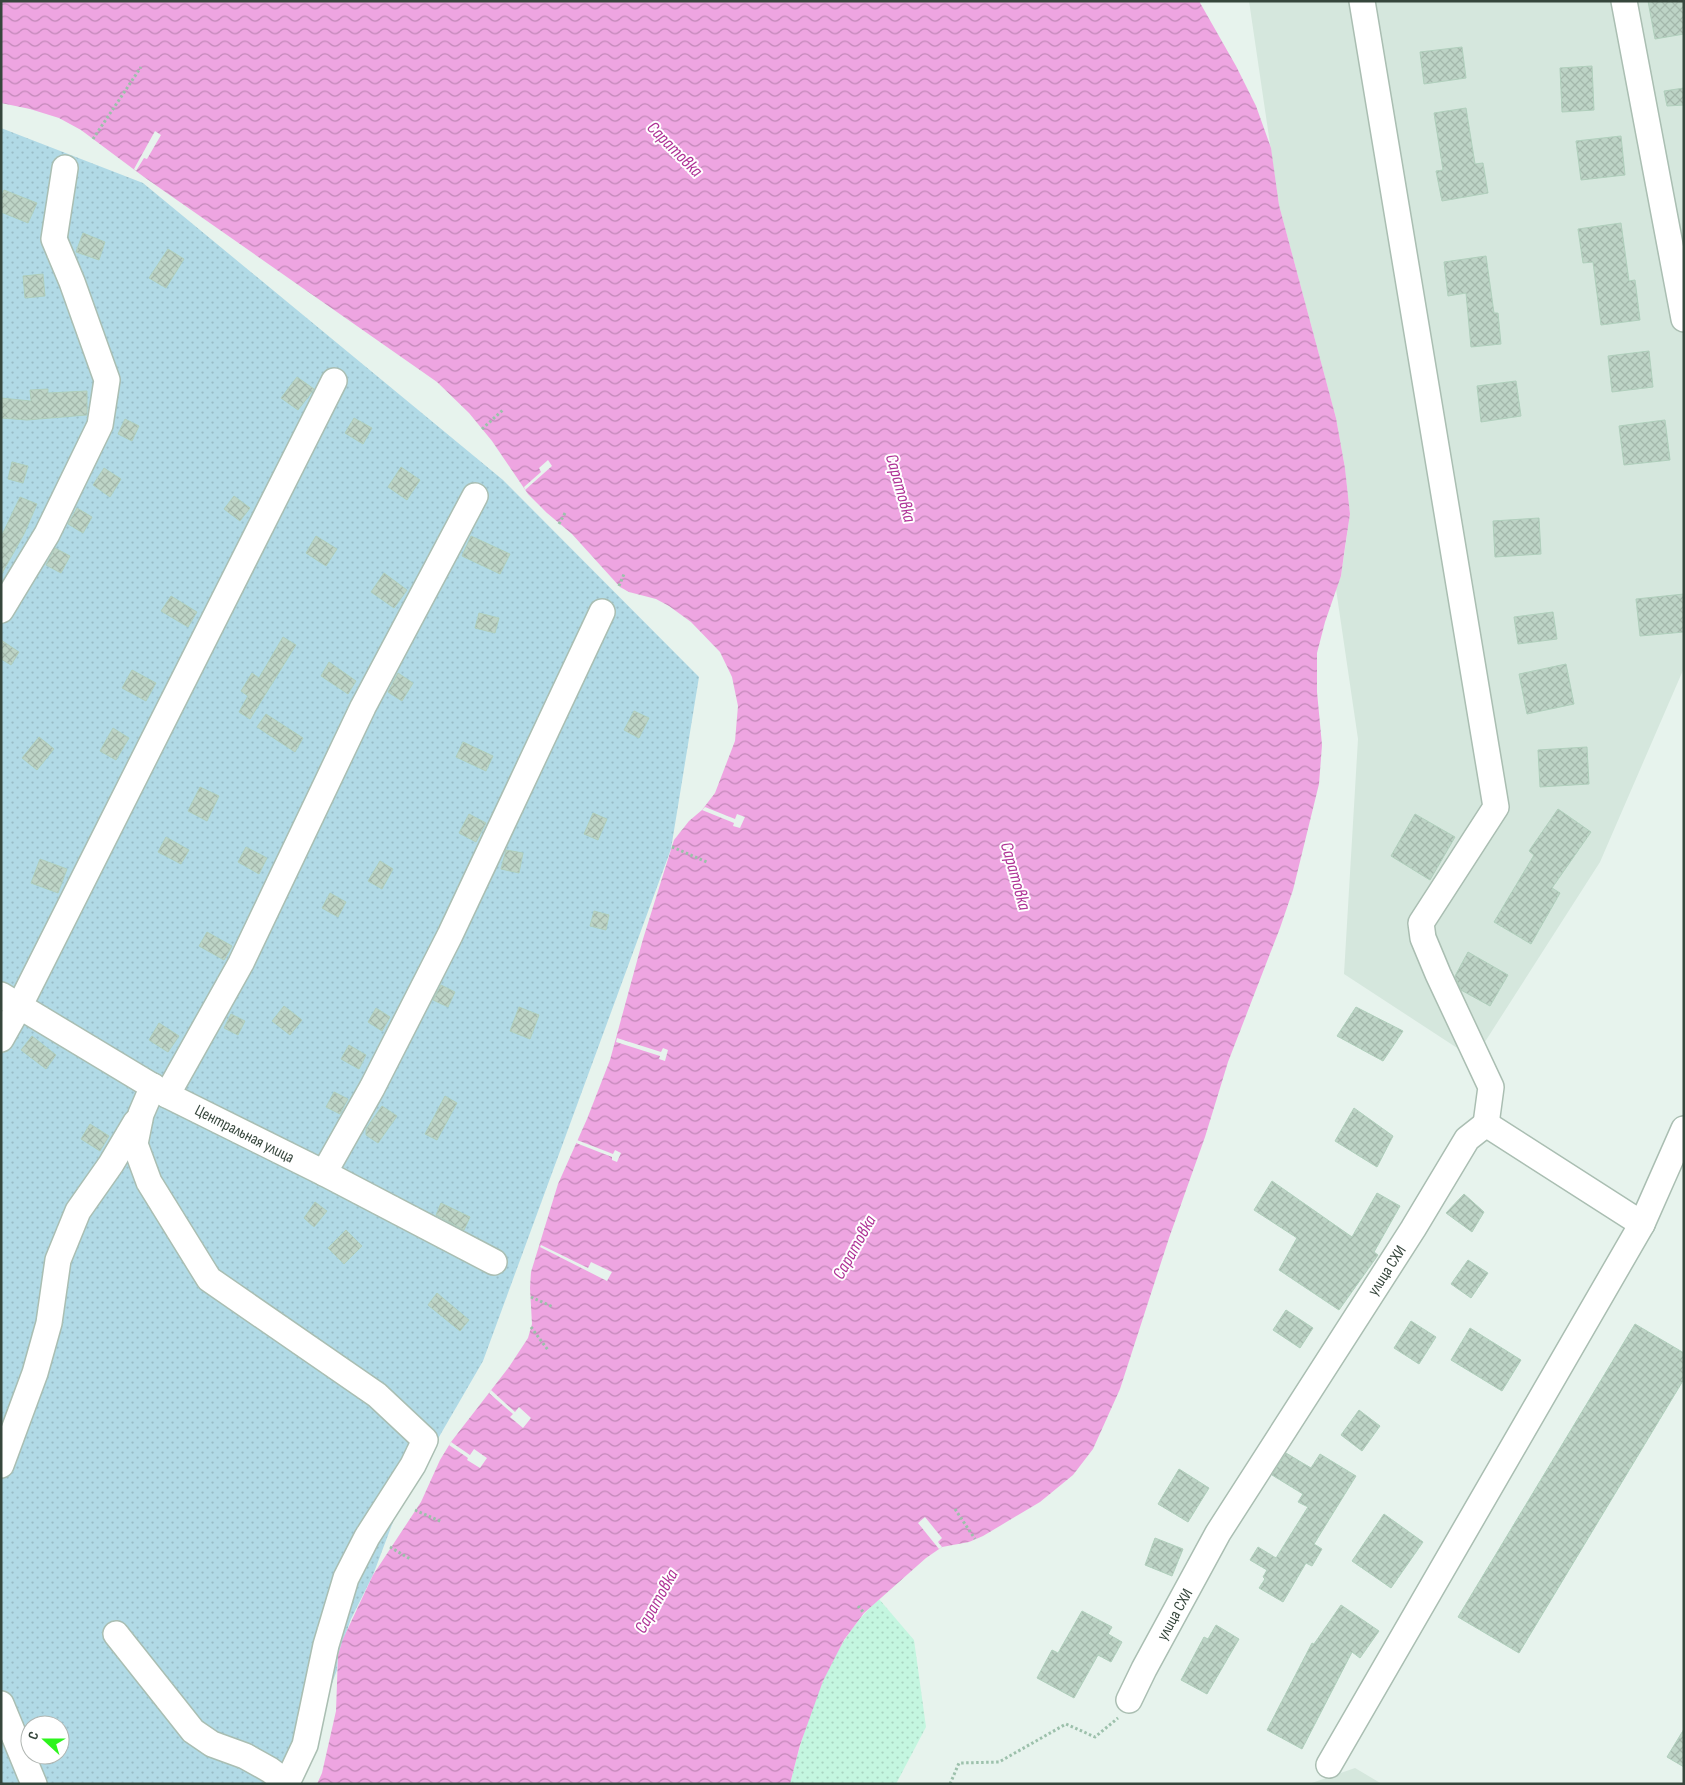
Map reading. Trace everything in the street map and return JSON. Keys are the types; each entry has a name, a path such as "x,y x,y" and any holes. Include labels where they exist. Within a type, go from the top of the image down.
{"street":[{"path":"1362,1 1496,807 1421,923 1423,938 1491,1088 1486,1124 1642,1224"},
{"path":"1624,1 1684,319"},
{"path":"1,610 48,534 100,426 103,407 106,380 72,282 54,239 65,168"},
{"path":"1,1039 11,1000 334,381"},
{"path":"1,1465 35,1373 49,1323 58,1260 78,1211 111,1164 141,1114 160,1090 241,963 362,707 475,496"},
{"path":"324,1173 372,1088 450,935 602,612"},
{"name":"Центральная улица","path":"11,1000 160,1090 494,1262"},
{"path":"116,1634 193,1731 212,1744 246,1756 270,1770 287,1783 305,1745 326,1645 346,1578 367,1537 405,1479 425,1440 377,1395 209,1279 149,1182 134,1144 141,1114"},
{"name":"улица СХИ","path":"1125,1707 1218,1533 1413,1229 1467,1139 1486,1124"},
{"path":"1329,1765 1642,1224 1684,1130"},
{"path":"1,1704 34,1784"}],"path":[{"path":"93,139 141,67"},
{"path":"482,429 504,410"},
{"path":"559,524 564,513"},
{"path":"619,586 624,574"},
{"path":"672,847 707,862"},
{"path":"531,1298 553,1307"},
{"path":"531,1327 548,1350"},
{"path":"956,1509 975,1539"},
{"path":"415,1510 442,1522"},
{"path":"390,1547 410,1559"},
{"path":"858,1606 864,1613"},
{"path":"950,1784 959,1763 999,1762 1066,1724 1095,1738 1125,1707"}],"shaded area":[{"path":"1249,1 1684,1 1684,668 1600,862 1474,1059 1344,974 1358,739 1336,589 1341,576 1350,514 1345,468 1336,418 1279,205"},
{"path":"1,128 143,183 503,480 699,677 671,849 483,1361 399,1506 373,1575 351,1619 338,1655 337,1670 294,1784 1,1784"},
{"path":"1355,1768 1382,1784 1309,1784"}],"sand":[{"path":"879,1599 914,1640 926,1727 896,1784 790,1784 812,1709 832,1661 861,1618"}],"water":[{"name":"Саратовка","path":"1,1 1199,1 1236,66 1256,106 1271,148 1279,205 1336,418 1345,468 1350,514 1341,576 1325,622 1317,653 1317,692 1322,745 1319,784 1293,890 1228,1062 1205,1137 1169,1238 1120,1389 1093,1449 1073,1475 1040,1502 983,1536 969,1542 942,1547 926,1558 864,1613 844,1640 823,1681 800,1745 790,1784 317,1784 322,1773 336,1711 338,1655 343,1639 373,1575 421,1502 440,1460 451,1442 509,1367 528,1338 532,1324 531,1272 558,1184 587,1119 610,1060 643,939 674,840 715,793 735,741 738,706 732,677 720,652 691,622 669,606 656,599 629,592 620,587 572,534 528,494 492,441 469,413 437,382 144,177 81,130 59,118 1,103"}],"pier":[{"path":"155,131 161,135 147,159 144,158 136,171 134,169"},
{"path":"548,460 552,466 525,490 524,487 541,472 539,468"},
{"path":"705,807 735,819 737,814 745,817 740,828 733,826 734,823 702,810"},
{"path":"617,1038 661,1052 663,1048 668,1050 665,1061 659,1059 660,1056 616,1042"},
{"path":"577,1140 613,1154 615,1150 621,1153 617,1162 612,1160 612,1157 576,1143"},
{"path":"541,1245 588,1268 591,1262 612,1272 607,1281 540,1247"},
{"path":"491,1390 515,1412 519,1407 531,1418 523,1428 510,1417 513,1414 489,1393"},
{"path":"451,1442 470,1455 474,1449 487,1458 480,1468 449,1445"},
{"path":"925,1517 942,1538 938,1542 942,1547 939,1549 918,1523"}],"building":[{"path":"1648,1 1684,1 1684,34 1655,39"},
{"path":"1462,47 1466,78 1424,84 1420,52"},
{"path":"1592,66 1594,110 1562,112 1560,68"},
{"path":"1684,88 1684,105 1667,106 1664,91"},
{"path":"1466,108 1475,164 1483,163 1488,193 1442,201 1436,171 1443,170 1434,113"},
{"path":"1621,136 1625,175 1581,180 1576,141"},
{"path":"4,190 37,203 28,223 1,212 1,197"},
{"path":"1621,223 1629,281 1635,280 1640,320 1601,325 1593,262 1583,263 1578,229"},
{"path":"83,233 105,242 99,260 76,252"},
{"path":"168,249 184,259 166,288 149,278"},
{"path":"1486,256 1494,313 1498,313 1501,344 1471,347 1466,293 1448,296 1444,262"},
{"path":"43,274 45,296 25,298 23,276"},
{"path":"1649,351 1653,387 1612,392 1608,356"},
{"path":"297,377 314,389 298,410 281,398"},
{"path":"1516,381 1521,416 1481,422 1477,386"},
{"path":"48,389 48,393 87,391 87,415 27,420 1,418 1,398 31,401 30,390"},
{"path":"354,418 372,428 363,444 345,433"},
{"path":"125,419 139,426 132,441 118,434"},
{"path":"1665,420 1670,460 1624,465 1619,426"},
{"path":"12,462 28,466 23,483 8,479"},
{"path":"401,467 420,480 407,500 388,487"},
{"path":"104,468 121,479 110,497 93,485"},
{"path":"234,496 250,508 240,521 224,509"},
{"path":"20,497 37,504 24,534 1,575 1,537"},
{"path":"77,508 92,517 83,533 68,524"},
{"path":"1539,518 1541,554 1495,557 1493,521"},
{"path":"316,536 337,549 326,566 306,553"},
{"path":"471,536 510,554 500,574 462,556"},
{"path":"55,548 70,556 61,573 46,565"},
{"path":"384,573 407,590 394,608 371,592"},
{"path":"1684,594 1684,632 1640,636 1636,599"},
{"path":"171,596 197,612 188,627 161,611"},
{"path":"1553,612 1557,639 1518,644 1514,617"},
{"path":"479,613 499,618 495,633 475,628"},
{"path":"283,637 296,645 250,719 239,712 248,696 241,691 252,673 259,678"},
{"path":"1,640 19,652 11,665 1,659"},
{"path":"329,662 356,681 348,694 321,676"},
{"path":"1566,664 1574,704 1527,714 1519,674"},
{"path":"132,670 156,683 146,701 122,688"},
{"path":"398,673 413,683 402,701 388,692"},
{"path":"634,711 649,718 639,738 624,730"},
{"path":"266,714 303,738 295,752 257,727"},
{"path":"113,728 129,738 116,760 100,751"},
{"path":"39,737 54,749 37,770 22,758"},
{"path":"463,742 493,756 486,771 456,757"},
{"path":"1587,747 1589,784 1540,787 1538,750"},
{"path":"200,787 219,796 207,821 188,811"},
{"path":"1558,809 1591,832 1552,888 1560,893 1531,944 1494,922 1534,855 1529,851"},
{"path":"593,813 607,819 598,840 584,834"},
{"path":"469,814 486,823 476,842 459,833"},
{"path":"1415,814 1455,837 1430,880 1391,856"},
{"path":"166,837 189,850 181,864 158,852"},
{"path":"246,847 267,858 259,874 238,862"},
{"path":"506,850 523,853 519,873 501,869"},
{"path":"40,859 67,869 58,893 31,883"},
{"path":"380,861 393,869 382,889 368,881"},
{"path":"330,893 346,902 338,917 322,908"},
{"path":"594,911 609,915 606,930 590,926"},
{"path":"207,932 232,946 224,960 199,946"},
{"path":"1468,952 1508,975 1490,1006 1461,990 1455,976"},
{"path":"441,985 455,992 448,1007 433,1000"},
{"path":"284,1006 302,1020 290,1035 272,1021"},
{"path":"519,1007 539,1015 530,1039 510,1031"},
{"path":"1356,1007 1403,1031 1383,1061 1337,1036"},
{"path":"376,1008 390,1017 382,1031 368,1022"},
{"path":"231,1014 245,1021 238,1035 224,1028"},
{"path":"159,1023 179,1036 168,1052 149,1040"},
{"path":"32,1036 56,1055 46,1069 21,1050"},
{"path":"349,1045 366,1055 359,1069 341,1059"},
{"path":"334,1092 348,1099 340,1114 326,1107"},
{"path":"445,1096 457,1103 437,1140 425,1134"},
{"path":"382,1106 397,1116 378,1143 366,1135 366,1129"},
{"path":"1354,1108 1393,1136 1377,1167 1335,1141"},
{"path":"90,1124 109,1136 100,1151 81,1139"},
{"path":"1272,1181 1352,1237 1377,1193 1400,1206 1374,1252 1378,1255 1339,1310 1279,1270 1297,1238 1254,1210"},
{"path":"1464,1194 1484,1212 1472,1232 1446,1213"},
{"path":"315,1202 327,1211 314,1227 304,1218"},
{"path":"441,1203 470,1217 464,1230 436,1215"},
{"path":"346,1230 362,1246 344,1264 328,1248"},
{"path":"1468,1260 1488,1273 1471,1298 1451,1284"},
{"path":"437,1293 469,1320 460,1331 428,1305"},
{"path":"1286,1310 1313,1328 1300,1348 1273,1330"},
{"path":"1411,1321 1436,1337 1419,1364 1394,1348"},
{"path":"1635,1324 1684,1353 1684,1379 1519,1653 1458,1617"},
{"path":"1470,1328 1521,1360 1502,1391 1451,1360"},
{"path":"1359,1410 1380,1426 1362,1451 1341,1435"},
{"path":"1286,1453 1311,1468 1320,1454 1356,1476 1314,1544 1322,1549 1312,1566 1306,1563 1283,1602 1259,1588 1265,1579 1263,1577 1267,1570 1250,1560 1258,1547 1276,1558 1308,1507 1298,1502 1303,1494 1272,1475"},
{"path":"1179,1469 1209,1488 1188,1522 1158,1504"},
{"path":"1384,1514 1423,1542 1391,1588 1352,1561"},
{"path":"1155,1538 1183,1549 1172,1576 1145,1565"},
{"path":"1341,1605 1379,1631 1360,1658 1352,1652 1302,1749 1267,1730 1312,1643 1314,1644"},
{"path":"1082,1611 1112,1627 1108,1634 1122,1642 1111,1662 1098,1655 1074,1698 1037,1678 1052,1650 1058,1653"},
{"path":"1216,1625 1239,1639 1207,1694 1181,1680 1204,1637 1208,1639"},
{"path":"1684,1729 1684,1767 1667,1757"}]}
